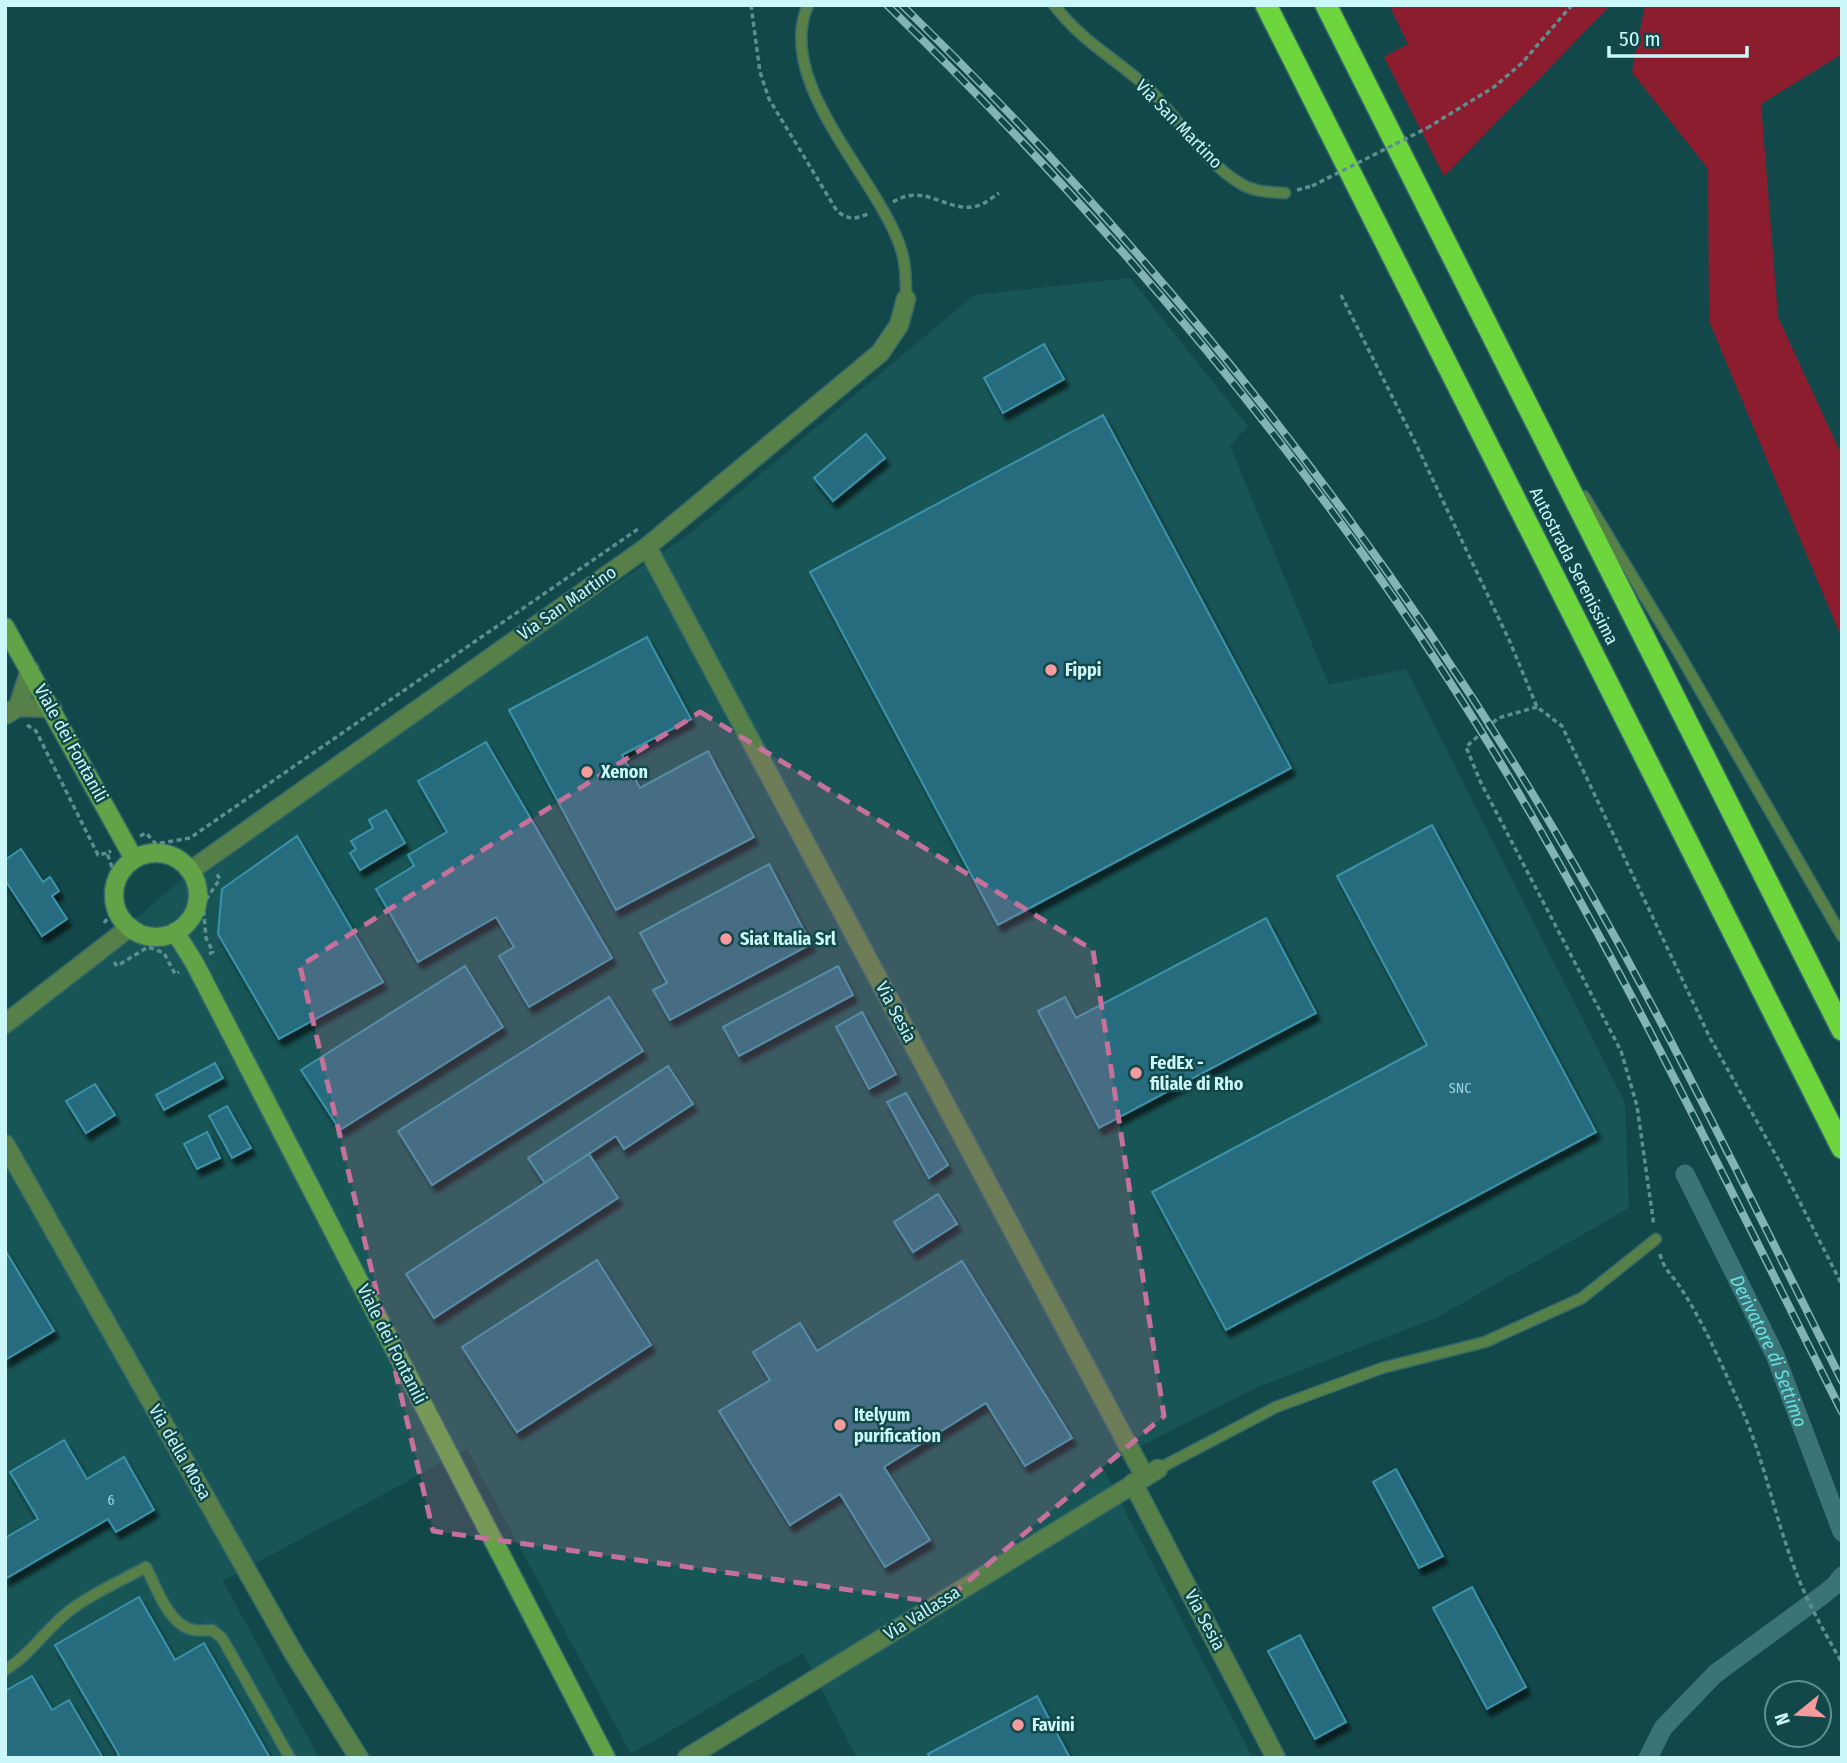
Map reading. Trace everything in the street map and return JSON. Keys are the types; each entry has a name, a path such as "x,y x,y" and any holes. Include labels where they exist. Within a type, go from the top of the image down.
{"highway":[{"name":"Autostrada Serenissima","path":"1266,5 1842,1148"},
{"name":"Autostrada Serenissima","path":"1326,5 1842,1030"}],"main road":[{"name":"Viale dei Fontanili","path":"5,627 134,859"},
{"path":"162,853 182,862 190,871 195,882 197,905 192,916 175,932 156,937 146,936 130,927 117,909 114,898 119,876 134,859 147,854 162,853"},
{"name":"Viale dei Fontanili","path":"175,932 194,962 607,1758"}],"street":[{"name":"Via San Martino","path":"190,871 647,547 880,353 899,325 906,299"},
{"name":"Via Sesia","path":"647,547 1145,1476 1276,1758"},
{"path":"10,711 30,670"},
{"path":"10,711 52,708"},
{"path":"5,1024 130,927"},
{"name":"Via della Mosa","path":"5,1144 293,1652 359,1758"},
{"name":"Via Vallassa","path":"687,1758 1145,1476"}],"lane":[{"path":"808,5 802,18 801,42 805,71 817,100 891,224 906,268 906,299"},
{"name":"Via San Martino","path":"1055,5 1083,38 1149,90 1208,156 1228,174 1244,185 1258,190 1285,193"},
{"path":"1524,398 1677,650 1842,936"},
{"path":"1145,1476 1276,1407 1382,1368 1485,1342 1582,1298 1656,1239"},
{"path":"5,1670 20,1661 47,1630 72,1608 146,1567 180,1624 192,1630 212,1630 222,1638 290,1758"}],"path":[{"path":"1312,186 1427,128 1494,88 1522,63 1572,5"},
{"path":"1341,295 1414,440 1510,642 1537,707 1562,726 1710,1038 1778,1159 1842,1284"},
{"path":"105,948 117,966 148,947 164,953 175,974 213,951 206,938 203,904 220,879 190,838 647,522"},
{"path":"1537,707 1498,718 1466,747 1481,783 1620,1051 1637,1106 1649,1201 1661,1262 1682,1290 1743,1412 1769,1482 1796,1571 1821,1626 1842,1663"},
{"path":"10,711 15,725 25,724 36,731 98,855 107,853"}],"highlighted area":[{"path":"700,712 1093,950 1164,1416 942,1603 433,1531 300,966"}],"shaded area":[{"path":"1389,5 1611,5 1444,176 1384,57 1408,44"},
{"path":"1645,5 1842,5 1842,54 1761,104 1778,317 1842,456 1842,639 1709,321 1708,169 1632,72"},
{"path":"1130,278 1248,426 1230,446 1329,685 1406,669 1625,1103 1629,1208 1438,1317 1251,1390 1102,1466 1253,1758 857,1758 803,1653 631,1754 467,1449 223,1581 319,1758 5,1758 5,1033 206,858 687,536 974,295"}],"building":[{"path":"1044,344 1064,379 1003,413 984,378"},
{"name":"Fippi","path":"1103,415 1291,768 998,925 810,572"},
{"path":"866,434 885,458 833,501 814,478"},
{"name":"Xenon","path":"647,637 691,719 622,755 640,788 708,751 754,837 616,910 509,710"},
{"path":"486,742 612,958 529,1007 499,956 514,947 496,917 418,962 376,889 414,866 408,855 447,832 418,781"},
{"path":"386,810 405,843 360,870 350,853 356,849 351,841 373,828 369,820"},
{"path":"1432,825 1596,1132 1226,1330 1152,1192 1427,1045 1337,876"},
{"path":"297,836 383,982 279,1039 218,934 222,889"},
{"path":"21,849 43,882 50,877 59,891 52,896 67,919 42,936 5,880 5,860"},
{"name":"Siat Italia Srl","path":"769,864 811,944 670,1020 653,990 667,983 640,933"},
{"name":"FedEx - filiale di Rho","path":"1266,918 1316,1013 1099,1128 1038,1011 1065,997 1076,1018"},
{"path":"465,966 503,1027 340,1130 301,1070"},
{"path":"838,966 853,995 739,1056 723,1027"},
{"path":"609,997 643,1051 432,1185 398,1131"},
{"path":"862,1012 896,1074 869,1089 836,1027"},
{"path":"215,1063 223,1078 164,1110 156,1095"},
{"path":"668,1066 693,1104 624,1149 616,1136 545,1183 528,1158"},
{"path":"95,1084 115,1115 86,1133 66,1101"},
{"path":"906,1093 948,1165 929,1178 887,1102"},
{"path":"227,1106 251,1148 232,1158 209,1116"},
{"path":"207,1132 220,1158 197,1169 184,1144"},
{"path":"589,1154 618,1198 434,1318 406,1274"},
{"path":"938,1194 957,1224 913,1252 894,1222"},
{"path":"5,1250 54,1331 5,1360"},
{"path":"597,1260 651,1345 517,1432 462,1347"},
{"name":"Itelyum purification","path":"962,1261 1072,1438 1025,1466 986,1403 884,1467 930,1540 885,1567 840,1494 790,1525 719,1411 770,1380 753,1352 800,1323 817,1351"},
{"path":"64,1440 87,1479 124,1457 154,1510 116,1532 108,1519 5,1579 5,1538 38,1519 10,1472"},
{"path":"1396,1469 1443,1556 1419,1568 1373,1482"},
{"path":"1472,1587 1526,1687 1487,1709 1433,1608"},
{"path":"139,1597 175,1660 204,1643 270,1758 115,1758 119,1755 55,1645"},
{"path":"1300,1635 1346,1722 1315,1739 1268,1651"},
{"path":"32,1676 52,1710 69,1700 103,1758 5,1758 5,1691"},
{"name":"Favini","path":"1037,1696 1070,1758 930,1758 928,1754"}],"waterway":[{"name":"Derivatore di Settimo","path":"1685,1174 1775,1355 1842,1532"},
{"name":"Derivatore di Settimo","path":"1648,1758 1663,1728 1715,1674 1824,1594 1842,1576"}],"railway":[{"path":"887,5 1062,185 1227,375 1304,474 1449,680 1515,787 1602,941 1684,1097 1842,1412"},
{"path":"902,5 990,93 1157,277 1313,470 1386,570 1456,673 1567,851 1689,1076 1842,1381"}],"place":[{"name":"Fippi","path":"1051,670"},
{"name":"Xenon","path":"587,772"},
{"name":"Siat Italia Srl","path":"726,939"},
{"name":"FedEx - filiale di Rho","path":"1136,1073"},
{"name":"Itelyum purification","path":"840,1425"},
{"name":"Favini","path":"1018,1725"}]}
